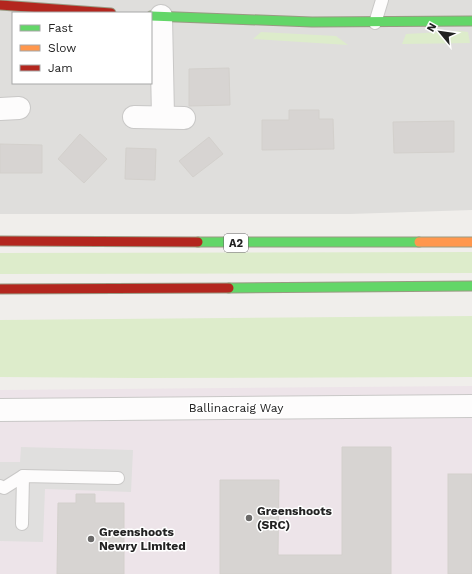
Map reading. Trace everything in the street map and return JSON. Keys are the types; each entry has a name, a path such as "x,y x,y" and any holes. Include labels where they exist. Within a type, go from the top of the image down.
{"main road":[{"path":"0,5 25,4 101,12"},
{"path":"156,16 247,21 375,23 472,21"},
{"name":"A2","path":"0,240 323,243 472,242"},
{"path":"0,289 472,286"}],"street":[{"path":"134,117 174,118 156,16"},
{"name":"Ballinacraig Way","path":"0,410 472,406"}],"lane":[{"path":"375,23 382,0"},
{"path":"22,524 23,476"},
{"path":"0,486 4,488 23,476 118,478"}],"shaded area":[{"path":"0,0 472,0 472,210 350,214 0,214"},
{"path":"472,386 472,574 0,574 0,390"},
{"path":"21,447 133,450 131,492 45,489 43,542 0,541 0,462 20,462"}],"green space":[{"path":"460,31 468,32 470,43 402,44 406,34"},
{"path":"261,32 336,36 348,45 253,39"},
{"path":"472,252 472,273 0,274 0,253"},
{"path":"472,316 472,377 0,377 0,320"}],"building":[{"path":"229,68 230,105 189,106 189,69"},
{"path":"289,110 319,110 319,119 333,119 334,149 262,150 262,120 289,120"},
{"path":"454,121 454,152 394,153 393,122"},
{"path":"80,134 107,159 84,183 58,159"},
{"path":"209,137 223,154 193,177 179,161"},
{"path":"0,144 42,145 42,173 0,173"},
{"path":"126,148 156,149 155,180 125,179"},
{"path":"342,447 391,447 391,574 220,574 220,480 279,480 278,555 342,555"},
{"path":"448,474 472,474 472,574 448,574"},
{"name":"Greenshoots Newry Limited","path":"76,494 95,494 95,503 124,503 124,574 57,574 58,503 76,503"}],"traffic: fast":[{"path":"152,16 312,22 472,21"},
{"path":"198,242 419,242"},
{"path":"229,288 472,286"}],"traffic: slow":[{"path":"419,242 472,242"}],"traffic: jam":[{"path":"0,5 97,12"},
{"path":"0,241 198,242"},
{"path":"0,289 229,288"}],"place":[{"name":"Greenshoots (SRC)","path":"249,518"},
{"name":"Greenshoots Newry Limited","path":"91,539"}]}
